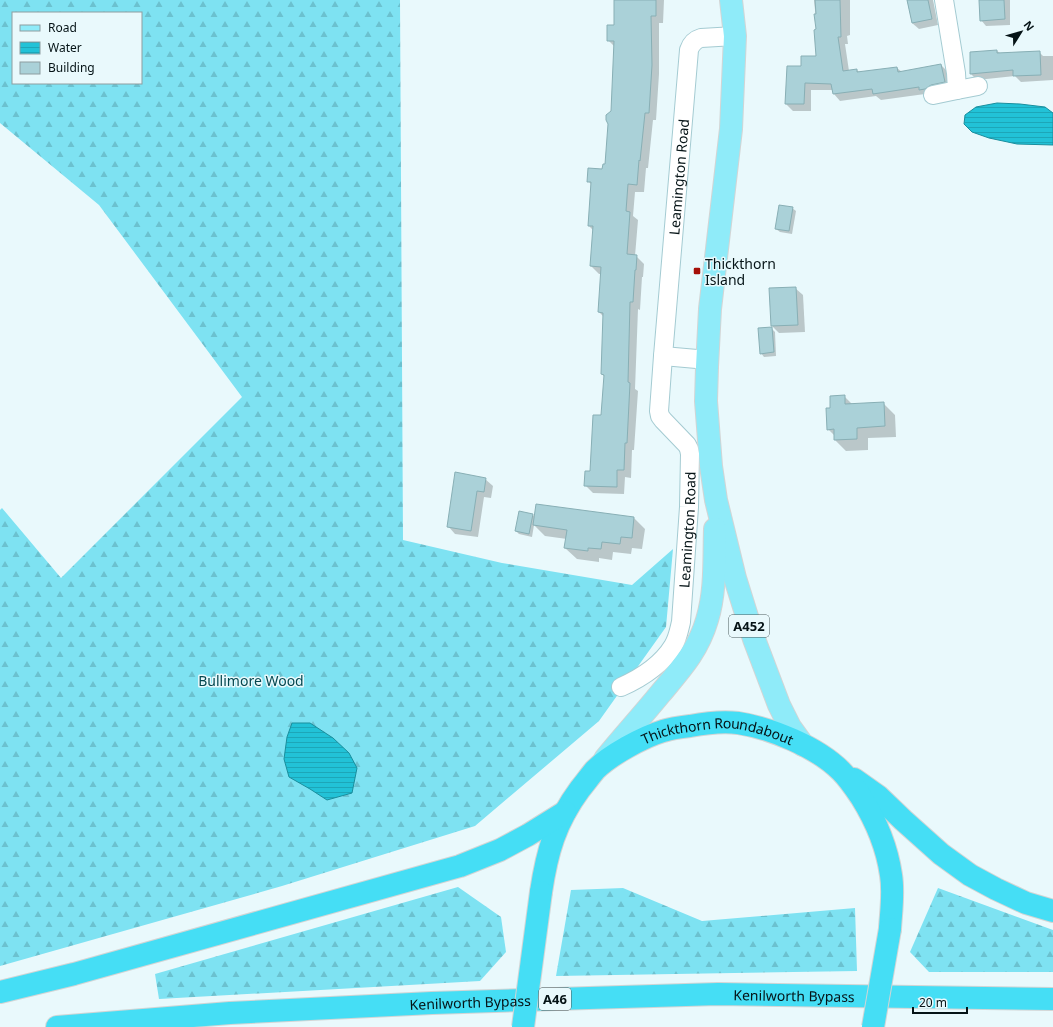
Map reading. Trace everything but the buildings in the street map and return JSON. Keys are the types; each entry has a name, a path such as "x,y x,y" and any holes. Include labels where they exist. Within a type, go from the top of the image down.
{"highway":[{"name":"Thickthorn Roundabout","path":"522,1027 545,870 556,829 576,796 596,770 633,744 661,732 676,728 722,722 738,723 771,731 804,745 822,756 841,771 870,812 877,826 883,840 890,868 893,893 890,930 874,1027"},
{"path":"841,771 878,796 902,820 941,854 970,875 1026,903 1053,911"},
{"path":"0,992 74,974 460,866 500,850 566,812"},
{"name":"Kenilworth Bypass","path":"57,1027 230,1013 432,1003 718,994 1053,999"}],"main road":[{"name":"Leamington Road","path":"731,0 735,36 731,129 710,309 706,401 711,466 716,500 735,578 747,618 762,663 779,705 790,727 804,745"},
{"name":"Leamington Road","path":"596,770 682,668 696,648 707,619 713,590 716,500"}],"street":[{"path":"944,0 956,73 957,90"},
{"name":"Leamington Road","path":"622,687 640,677 661,660 673,646 678,635 681,622 689,507 690,454 686,445 660,416 659,411 689,50 696,39 735,36"},
{"path":"933,95 978,86"},
{"path":"663,356 708,360"}],"green space":[{"name":"Bullimore Wood","path":"0,0 400,0 403,540 502,563 632,585 673,549 666,627 599,721 475,826 282,886 0,966 0,510 2,508 61,578 242,397 99,205 0,123"},
{"path":"458,887 501,917 506,952 480,981 159,999 155,974"},
{"path":"623,888 702,921 855,908 857,971 556,976 571,890"},
{"path":"938,888 1053,930 1053,972 929,972 910,952"}],"water":[{"path":"997,103 1045,107 1053,113 1053,145 1017,144 989,138 972,132 964,124 965,115 976,107"},
{"path":"292,723 310,723 333,738 349,753 357,768 352,793 327,800 289,777 284,759 287,737"}],"place":[{"name":"Thickthorn Island","path":"697,271"}]}
